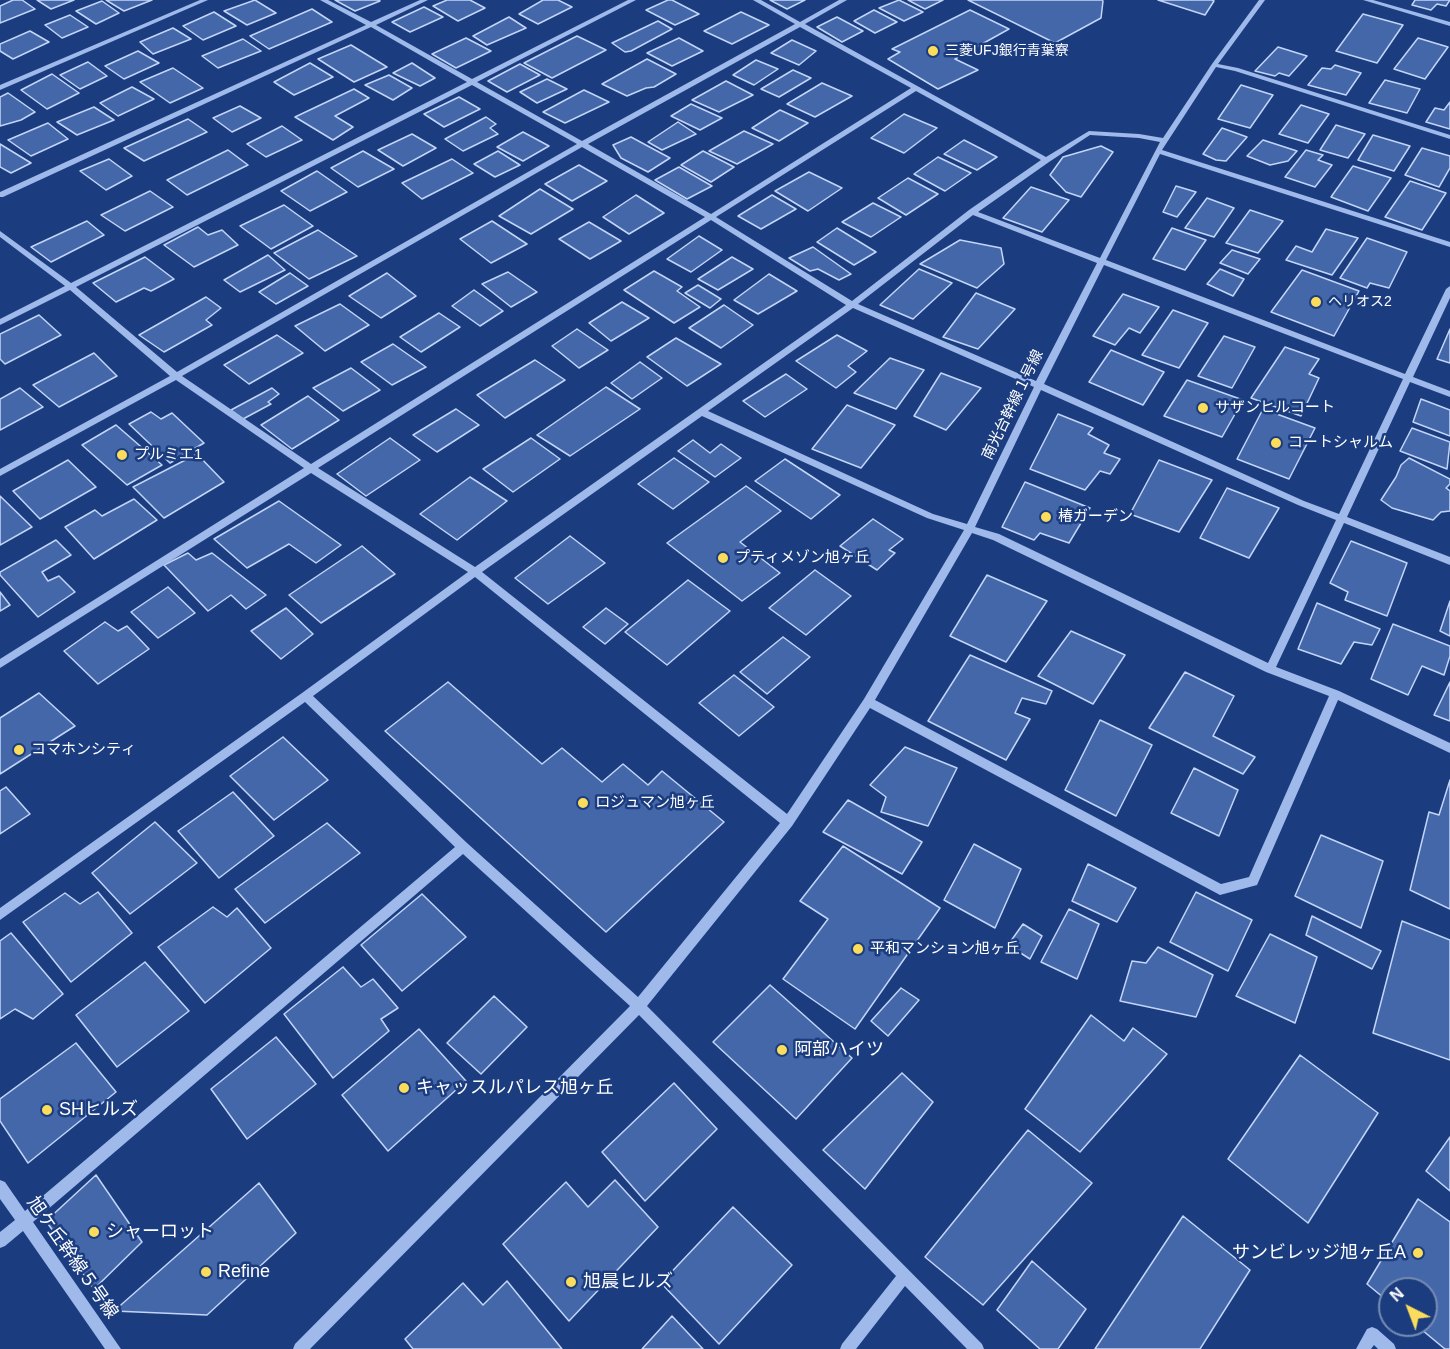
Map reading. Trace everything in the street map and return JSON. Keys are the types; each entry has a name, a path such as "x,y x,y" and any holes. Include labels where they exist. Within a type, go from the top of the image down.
{"street":[{"path":"0,88 205,0"},
{"path":"323,0 372,25 711,217 852,305 1341,519 1450,561"},
{"path":"0,195 425,0"},
{"path":"0,322 633,0"},
{"path":"756,0 1046,160"},
{"path":"0,473 176,376 581,145 844,0"},
{"name":"南光台幹線１号線","path":"300,1349 639,1006 788,822 868,702 970,528 1038,387 1158,151 1215,65 1262,0"},
{"path":"1366,0 1450,24"},
{"path":"1215,65 1236,69 1450,137"},
{"path":"0,664 916,88"},
{"path":"0,915 475,572 852,305 972,212 1046,160 1089,133 1139,136 1165,141"},
{"path":"1158,151 1450,245"},
{"path":"972,212 1450,394"},
{"path":"0,234 70,286 176,376 312,469 475,572 788,822"},
{"path":"1270,669 1450,289"},
{"path":"702,412 930,516 996,537 1270,669 1335,694 1450,748"},
{"path":"868,702 1220,890 1253,881 1335,694"},
{"path":"306,696 464,847 639,1006 977,1349"},
{"path":"0,1241 464,847"},
{"name":"旭ケ丘幹線５号線","path":"0,1186 114,1349"},
{"path":"847,1349 904,1277"},
{"path":"1363,1349 1372,1334 1389,1349"}],"building":[{"path":"13,0 22,0 35,9 0,23 0,6"},
{"path":"37,0 74,0 51,9"},
{"path":"106,0 152,0 124,11"},
{"path":"255,0 276,13 247,25 224,11"},
{"path":"335,0 378,0 380,1 355,11"},
{"path":"447,0 470,0 485,8 458,21 433,6"},
{"path":"543,0 558,0 572,7 538,24 519,14"},
{"path":"668,0 699,14 675,25 646,10"},
{"path":"770,0 805,0 787,9"},
{"path":"899,0 923,12 904,21 879,8"},
{"path":"908,0 943,0 925,9"},
{"path":"968,0 1103,1 1101,18 1055,43"},
{"path":"1158,0 1212,0 1214,1 1205,15"},
{"path":"1415,0 1450,0 1446,6 1437,4 1431,10 1412,5"},
{"path":"102,1 119,13 96,24 76,11"},
{"path":"424,7 443,17 410,32 392,22"},
{"path":"312,9 332,22 269,49 250,36"},
{"path":"874,10 897,22 875,33 854,21"},
{"name":"三菱UFJ銀行青葉寮","path":"970,10 1009,29 955,59 978,70 938,89 888,59 900,52 892,49"},
{"path":"214,12 236,26 203,40 183,26"},
{"path":"741,12 769,25 732,44 704,31"},
{"path":"1363,14 1403,25 1377,63 1336,51"},
{"path":"70,15 88,27 62,38 45,25"},
{"path":"509,17 526,28 487,45 473,36"},
{"path":"837,17 863,31 842,42 817,27"},
{"path":"658,21 672,29 631,51 625,52 612,43"},
{"path":"173,28 191,39 153,54 140,42"},
{"path":"30,31 49,42 13,59 0,51 0,44"},
{"path":"577,36 606,50 552,78 524,63"},
{"path":"466,38 491,51 456,68 432,54"},
{"path":"679,38 703,51 672,66 647,53"},
{"path":"1418,38 1448,47 1425,79 1394,69"},
{"path":"243,39 261,51 218,68 202,56"},
{"path":"792,40 816,51 799,65 771,53"},
{"path":"351,45 387,67 354,82 318,59"},
{"path":"1278,47 1307,56 1289,76 1279,73 1275,76 1255,71"},
{"path":"138,51 159,63 124,79 105,66"},
{"path":"647,59 676,74 654,87 627,96 602,84"},
{"path":"756,60 778,69 754,85 733,75"},
{"path":"88,62 107,76 80,89 60,75"},
{"path":"310,63 333,77 294,95 274,82"},
{"path":"412,63 435,78 420,86 393,73"},
{"path":"520,64 540,75 507,92 488,81"},
{"path":"1335,65 1361,73 1346,95 1308,85 1322,68 1331,69"},
{"path":"173,68 203,88 170,103 140,82"},
{"path":"793,70 811,78 779,97 761,89"},
{"path":"52,74 79,93 47,109 21,90"},
{"path":"389,75 412,88 393,100 365,85"},
{"path":"547,79 567,89 537,103 520,92"},
{"path":"1385,80 1420,89 1407,113 1369,103"},
{"path":"726,81 753,95 719,112 692,100"},
{"path":"822,83 852,96 815,117 787,104"},
{"path":"1241,85 1273,95 1250,128 1218,119"},
{"path":"132,87 154,99 118,116 100,103"},
{"path":"354,89 369,98 335,116 353,127 333,140 295,117"},
{"path":"584,90 609,102 565,123 543,112"},
{"path":"8,93 35,112 21,120 0,126 0,97"},
{"path":"459,97 480,109 444,127 424,114"},
{"path":"1450,102 1450,129 1426,122 1435,108 1444,110"},
{"path":"691,104 722,118 700,130 671,116"},
{"path":"1301,105 1329,114 1308,143 1279,134"},
{"path":"240,106 261,118 232,132 213,118"},
{"path":"94,107 114,120 77,135 57,122"},
{"path":"780,110 808,123 779,141 752,128"},
{"path":"904,114 937,128 904,153 871,138"},
{"path":"486,117 496,124 490,128 498,134 463,151 445,139"},
{"path":"188,119 207,132 144,161 124,148"},
{"path":"678,122 696,134 662,150 648,142"},
{"path":"48,123 68,139 31,156 8,140"},
{"path":"1336,125 1365,134 1348,158 1320,150"},
{"path":"282,126 302,140 266,157 247,144"},
{"path":"1222,128 1247,137 1226,161 1216,160 1203,154"},
{"path":"744,131 773,144 737,164 709,151"},
{"path":"523,132 549,146 523,161 497,147"},
{"path":"412,134 436,148 403,166 378,150"},
{"path":"1373,135 1410,146 1394,171 1358,160"},
{"path":"631,137 670,158 648,172 621,158 613,145"},
{"path":"964,140 997,157 977,170 944,154"},
{"path":"1263,140 1297,151 1288,161 1270,165 1247,156"},
{"path":"0,144 31,163 11,173 0,167"},
{"path":"1101,146 1113,152 1081,197 1066,192 1050,175 1063,157"},
{"path":"1422,148 1450,156 1450,168 1439,187 1405,175"},
{"path":"228,150 248,165 187,195 167,180"},
{"path":"1306,150 1323,155 1318,160 1332,165 1315,187 1285,177"},
{"path":"363,151 394,169 358,187 331,168"},
{"path":"498,151 520,165 495,177 474,164"},
{"path":"703,151 734,167 711,182 681,165"},
{"path":"938,157 971,173 945,191 914,174"},
{"path":"109,159 132,176 106,190 80,171"},
{"path":"452,159 473,173 422,199 402,183"},
{"path":"579,165 607,181 572,201 545,184"},
{"path":"1353,166 1391,178 1368,211 1331,197"},
{"path":"679,167 712,186 687,199 655,180"},
{"path":"317,171 347,192 310,211 281,191"},
{"path":"809,172 842,188 808,211 775,191"},
{"path":"908,178 938,194 906,215 878,198"},
{"path":"1410,181 1446,193 1422,230 1385,217"},
{"path":"1176,186 1196,192 1177,217 1163,212"},
{"path":"1031,187 1069,200 1042,232 1003,218"},
{"path":"540,189 573,209 531,234 499,216"},
{"path":"150,191 173,207 125,231 101,215"},
{"path":"636,195 664,213 629,234 603,217"},
{"path":"772,195 796,209 761,229 738,216"},
{"path":"1207,198 1234,208 1214,237 1185,228"},
{"path":"873,203 901,217 871,237 842,222"},
{"path":"284,205 313,226 271,249 240,226"},
{"path":"1250,210 1283,221 1258,253 1226,243"},
{"path":"87,221 104,235 51,262 31,247"},
{"path":"492,221 527,244 491,263 460,239"},
{"path":"589,222 621,241 590,259 559,239"},
{"path":"198,227 208,235 222,230 238,245 194,267 164,245"},
{"path":"837,228 876,252 854,265 817,242"},
{"path":"1172,228 1206,240 1185,270 1153,259"},
{"path":"1326,229 1358,238 1332,275 1286,260 1296,246 1312,252"},
{"path":"318,230 357,256 309,279 274,253"},
{"path":"699,236 722,250 691,272 667,259"},
{"path":"1367,238 1407,252 1389,288 1370,283 1367,288 1340,278"},
{"path":"960,240 1001,248 1004,264 977,288 920,264"},
{"path":"813,247 851,274 839,280 818,269 810,271 789,258"},
{"path":"1232,250 1260,259 1248,274 1220,263"},
{"path":"268,255 285,270 240,292 224,280"},
{"path":"145,257 174,279 151,291 144,288 116,302 93,283"},
{"path":"732,257 753,269 718,290 698,279"},
{"path":"919,269 952,283 913,319 880,305"},
{"path":"1220,269 1244,279 1233,296 1207,284"},
{"name":"ヘリオス2","path":"1302,270 1359,291 1334,336 1271,312"},
{"path":"654,271 682,287 677,291 700,307 674,323 624,290"},
{"path":"508,272 537,292 511,307 482,284"},
{"path":"290,273 308,286 276,304 259,292"},
{"path":"387,273 416,296 381,318 349,296"},
{"path":"769,274 797,291 758,314 734,300"},
{"path":"698,285 721,299 710,308 685,293"},
{"path":"474,290 503,311 480,326 452,306"},
{"path":"976,293 1015,309 978,349 943,337"},
{"path":"1123,294 1159,307 1140,333 1129,328 1115,345 1093,336"},
{"path":"206,297 221,308 206,320 212,325 164,352 139,335"},
{"path":"622,302 649,318 611,341 589,323"},
{"path":"340,304 369,325 325,351 295,326"},
{"path":"724,305 753,325 721,348 689,328"},
{"path":"1173,310 1208,323 1179,368 1142,355"},
{"path":"439,313 460,327 421,352 400,337"},
{"path":"39,315 61,335 5,364 0,359 0,334"},
{"path":"577,329 608,350 579,368 552,346"},
{"path":"1450,329 1450,363 1437,359"},
{"path":"277,335 303,353 249,384 224,365"},
{"path":"837,335 867,351 848,366 856,372 836,388 796,361"},
{"path":"1224,336 1255,347 1232,388 1198,376"},
{"path":"676,338 721,364 687,386 647,357"},
{"path":"393,344 426,367 392,385 361,362"},
{"path":"1285,347 1319,359 1309,374 1319,378 1301,416 1251,398"},
{"path":"1111,350 1164,372 1143,405 1089,382"},
{"path":"94,353 117,376 59,407 33,385"},
{"path":"890,358 924,370 896,409 854,393"},
{"path":"535,360 565,380 505,418 477,395"},
{"path":"640,362 662,378 632,399 611,383"},
{"path":"351,368 380,390 343,411 313,388"},
{"path":"941,373 981,388 946,430 914,416"},
{"path":"786,374 807,389 765,417 743,401"},
{"name":"サザンヒルコート","path":"1187,380 1243,400 1222,437 1164,416"},
{"path":"606,387 640,409 570,456 537,435"},
{"path":"20,388 43,407 0,430 0,399"},
{"path":"272,388 279,394 268,402 271,404 243,419 231,410"},
{"path":"308,396 339,420 292,449 261,425"},
{"path":"1421,399 1450,410 1450,436 1413,422"},
{"path":"847,405 895,425 861,468 812,449"},
{"path":"456,409 479,425 437,452 413,435"},
{"name":"コートシャルム","path":"1263,409 1315,428 1289,479 1237,459"},
{"path":"151,412 161,419 172,413 204,443 170,463 129,424"},
{"path":"1058,414 1093,428 1088,434 1109,445 1104,453 1120,459 1110,474 1100,471 1085,490 1030,469"},
{"name":"プルミエ1","path":"116,425 162,465 127,485 82,445"},
{"path":"1412,428 1450,442 1447,469 1400,451"},
{"path":"390,438 420,460 366,496 337,474"},
{"path":"531,438 560,459 513,492 483,469"},
{"path":"693,440 710,453 721,444 741,458 715,477 678,451"},
{"path":"197,454 224,482 164,518 133,487"},
{"path":"674,458 709,482 673,509 638,484"},
{"path":"1409,458 1450,479 1450,484 1446,488 1450,491 1450,511 1441,512 1433,520 1392,508 1381,500 1401,465"},
{"path":"785,459 840,495 811,519 755,481"},
{"path":"68,460 96,487 40,519 13,491"},
{"path":"1159,460 1212,480 1179,532 1130,514"},
{"path":"470,477 507,501 457,540 420,514"},
{"name":"椿ガーデン","path":"1025,482 1090,508 1069,543 1040,533 1034,540 1002,527"},
{"name":"プティメゾン旭ヶ丘","path":"746,486 781,511 740,542 780,573 742,601 667,543"},
{"path":"1227,488 1279,508 1249,558 1200,538"},
{"path":"0,496 32,527 0,545"},
{"path":"134,499 157,520 94,559 65,527 95,510 102,516"},
{"path":"279,501 341,545 316,563 289,544 247,568 214,539"},
{"path":"873,519 903,539 889,550 895,553 877,570 840,546"},
{"path":"570,536 605,563 548,604 515,578"},
{"path":"56,540 71,555 42,572 48,581 59,576 75,592 38,617 0,575 0,572"},
{"path":"1351,541 1407,563 1387,616 1345,600 1348,592 1330,583"},
{"path":"362,546 395,574 321,623 289,595"},
{"path":"188,553 196,560 212,553 266,595 246,609 231,595 208,611 164,565"},
{"path":"815,570 851,596 806,635 769,608"},
{"path":"987,575 1047,601 1006,662 950,636"},
{"path":"688,580 730,611 667,665 625,632"},
{"path":"168,587 195,613 158,638 131,612"},
{"path":"0,592 10,605 0,611"},
{"path":"1450,601 1450,636 1440,631"},
{"path":"1317,603 1380,629 1372,645 1354,642 1341,664 1298,649"},
{"path":"286,608 313,634 281,659 251,631"},
{"path":"606,608 628,624 605,644 583,627"},
{"path":"105,622 118,631 127,626 149,649 98,684 64,651"},
{"path":"1393,624 1450,646 1450,656 1444,675 1422,666 1408,695 1371,679"},
{"path":"1071,631 1125,655 1093,704 1038,676"},
{"path":"783,637 810,657 767,694 740,672"},
{"path":"970,655 1052,691 1046,704 1022,698 1015,713 1030,719 1006,760 928,721"},
{"path":"1185,672 1234,696 1213,736 1255,757 1243,774 1149,728"},
{"path":"734,675 774,707 739,736 699,703"},
{"name":"ロジュマン旭ヶ丘","path":"448,682 542,764 562,748 602,782 623,764 648,785 662,771 724,822 606,932 385,731"},
{"path":"1450,682 1450,721 1434,715"},
{"name":"コマホンシティ","path":"39,693 75,726 0,774 0,718"},
{"path":"1100,720 1152,745 1116,816 1065,790"},
{"path":"283,737 328,780 274,820 230,776"},
{"path":"905,747 957,768 928,826 881,812 886,797 870,785"},
{"path":"1194,768 1238,790 1219,836 1171,813"},
{"path":"1450,780 1450,909 1410,890 1429,812 1439,815"},
{"path":"6,787 30,814 0,834 0,791"},
{"path":"233,792 274,836 219,878 178,831"},
{"path":"848,800 922,842 902,874 823,832"},
{"path":"155,822 197,863 130,914 92,873"},
{"path":"327,823 360,853 265,923 235,889"},
{"path":"1321,835 1383,861 1361,928 1295,896"},
{"path":"974,844 1021,869 995,928 944,900"},
{"name":"平和マンション旭ヶ丘","path":"843,846 940,908 855,1029 783,979 828,919 800,901"},
{"path":"1088,864 1136,888 1117,922 1072,901"},
{"path":"98,892 132,933 71,982 23,922 65,893 80,904"},
{"path":"1196,892 1252,920 1228,971 1170,942"},
{"path":"422,894 466,937 402,991 361,945"},
{"path":"213,907 227,917 237,908 271,948 205,1003 158,947"},
{"path":"1069,909 1099,924 1077,979 1041,962"},
{"path":"1312,916 1381,951 1372,969 1306,935"},
{"path":"1402,921 1450,940 1450,1060 1373,1033"},
{"path":"1023,924 1042,936 1030,959 1008,945"},
{"path":"11,933 63,994 33,1019 15,1009 0,1019 0,941"},
{"path":"1270,934 1317,957 1295,1023 1236,996"},
{"path":"1158,947 1213,975 1196,1017 1120,1001 1132,961 1146,963"},
{"path":"145,962 189,1011 117,1067 76,1015"},
{"path":"343,967 361,987 373,979 398,1008 381,1019 389,1031 333,1078 284,1014"},
{"name":"阿部ハイツ","path":"770,985 852,1058 796,1119 713,1042"},
{"path":"901,988 919,1000 888,1036 871,1021"},
{"path":"494,996 527,1027 481,1074 447,1043"},
{"path":"1091,1015 1124,1041 1133,1028 1167,1054 1080,1152 1025,1109"},
{"name":"キャッスルパレス旭ヶ丘","path":"419,1029 466,1081 388,1151 342,1095"},
{"path":"276,1037 316,1084 247,1139 211,1089"},
{"name":"SHヒルズ","path":"76,1043 116,1092 28,1163 0,1121 0,1099"},
{"path":"1300,1055 1378,1113 1308,1223 1228,1159"},
{"path":"902,1073 933,1102 865,1189 823,1150"},
{"path":"674,1083 717,1129 645,1201 602,1152"},
{"path":"1028,1130 1092,1183 983,1305 925,1257"},
{"path":"1450,1137 1450,1191 1426,1171"},
{"name":"シャーロット","path":"96,1175 142,1242 94,1289 46,1221"},
{"name":"旭晨ヒルズ","path":"615,1180 658,1227 569,1321 503,1244 566,1182 588,1207"},
{"name":"Refine","path":"259,1183 296,1233 207,1315 114,1311"},
{"name":"サンビレッジ旭ヶ丘A","path":"1418,1199 1450,1222 1450,1349 1445,1349 1430,1337 1438,1337 1438,1277 1378,1277 1378,1293 1367,1284"},
{"path":"733,1207 792,1265 719,1344 661,1283"},
{"path":"1183,1216 1250,1270 1200,1349 1095,1349"},
{"path":"1032,1261 1086,1309 1058,1349 1040,1349 997,1310"},
{"path":"507,1281 562,1349 413,1349 405,1339 463,1283 483,1305"},
{"path":"672,1316 703,1349 642,1349"}],"place":[{"name":"三菱UFJ銀行青葉寮","path":"933,51"},
{"name":"ヘリオス2","path":"1316,302"},
{"name":"サザンヒルコート","path":"1203,408"},
{"name":"コートシャルム","path":"1276,443"},
{"name":"プルミエ1","path":"122,455"},
{"name":"椿ガーデン","path":"1046,517"},
{"name":"プティメゾン旭ヶ丘","path":"723,558"},
{"name":"コマホンシティ","path":"19,750"},
{"name":"ロジュマン旭ヶ丘","path":"583,803"},
{"name":"平和マンション旭ヶ丘","path":"858,949"},
{"name":"阿部ハイツ","path":"782,1050"},
{"name":"キャッスルパレス旭ヶ丘","path":"404,1088"},
{"name":"SHヒルズ","path":"47,1110"},
{"name":"シャーロット","path":"94,1232"},
{"name":"サンビレッジ旭ヶ丘A","path":"1418,1253"},
{"name":"Refine","path":"206,1272"},
{"name":"旭晨ヒルズ","path":"571,1282"}]}
